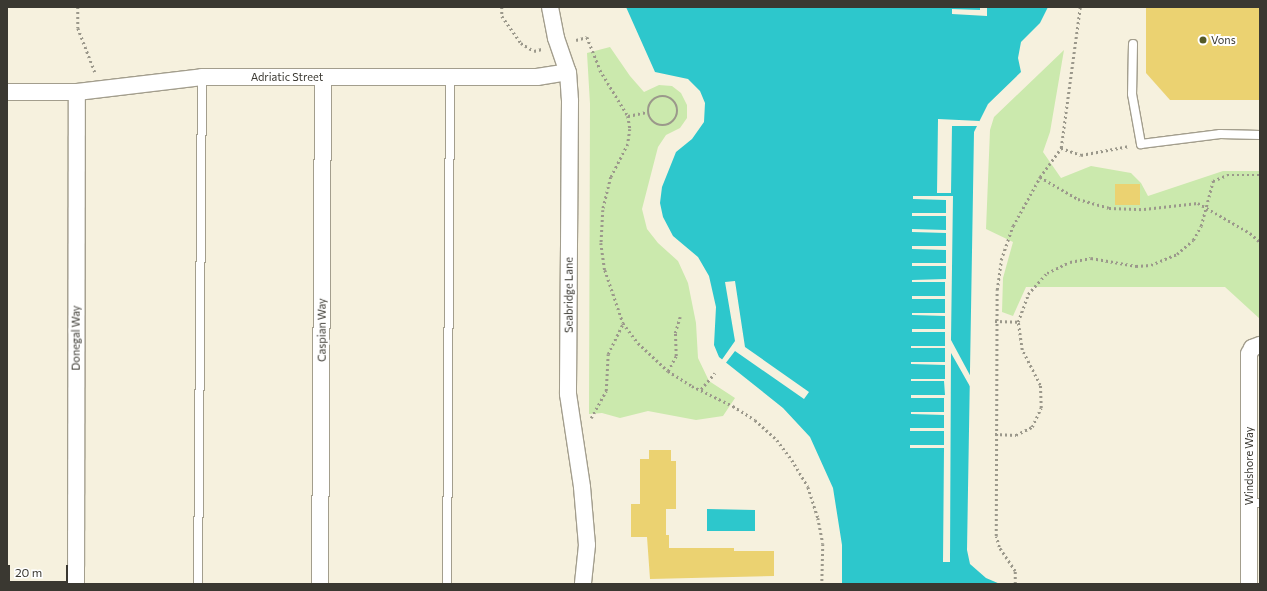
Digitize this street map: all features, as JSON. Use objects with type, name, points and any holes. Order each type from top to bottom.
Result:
[{"type":"street","name":"Seabridge Lane","points":[[550,7],[558,44],[568,72],[570,101],[568,394],[582,487],[587,545],[583,584]]},
{"type":"street","name":"Adriatic Street","points":[[7,92],[77,92],[202,77],[537,77],[568,72]]},
{"type":"street","name":"Caspian Way","points":[[320,584],[323,77]]},
{"type":"street","name":"Donegal Way","points":[[76,584],[77,92]]},
{"type":"street","name":"Windshore Way","points":[[1249,584],[1255,503],[1249,354],[1256,346]]},
{"type":"lane","points":[[1133,44],[1132,94],[1141,144],[1220,134],[1260,135]]},
{"type":"lane","points":[[198,584],[202,77]]},
{"type":"lane","points":[[447,584],[450,77]]},
{"type":"path","points":[[78,7],[78,28],[102,89]]},
{"type":"path","points":[[502,7],[506,23],[521,43],[534,51],[587,37],[600,70],[628,116],[630,130],[628,144],[612,177],[603,210],[601,244],[604,270],[623,323],[638,343],[668,371],[755,420],[776,440],[792,460],[808,486],[818,518],[823,544],[822,584]]},
{"type":"path","points":[[1015,584],[1013,564],[999,547],[996,536],[995,321],[1001,260],[1013,226],[1040,177],[1061,148],[1080,7]]},
{"type":"path","points":[[660,96],[670,97],[677,103],[679,110],[677,118],[671,124],[661,126],[653,122],[647,112],[649,103],[660,96]]},
{"type":"path","points":[[628,116],[647,112]]},
{"type":"path","points":[[1061,148],[1081,155],[1141,144]]},
{"type":"path","points":[[995,434],[1016,435],[1032,427],[1041,408],[1040,385],[1022,350],[1018,322],[1028,294],[1047,272],[1070,262],[1091,258],[1136,266],[1151,265],[1177,254],[1193,240],[1206,209],[1213,181],[1227,175],[1260,175]]},
{"type":"path","points":[[1040,177],[1078,199],[1109,208],[1144,209],[1198,203],[1250,233],[1260,242]]},
{"type":"path","points":[[668,371],[676,356],[674,333],[680,317]]},
{"type":"path","points":[[995,321],[1018,322]]},
{"type":"path","points":[[573,435],[591,418],[606,391],[608,354],[623,323]]},
{"type":"path","points":[[701,389],[715,372]]},
{"type":"green space","points":[[610,47],[630,76],[644,92],[659,85],[672,86],[681,93],[687,105],[687,118],[680,128],[666,135],[658,147],[642,209],[647,229],[658,243],[678,261],[688,283],[696,323],[698,358],[709,381],[735,398],[723,416],[696,420],[648,411],[620,418],[602,413],[589,414],[590,104],[587,53]]},
{"type":"green space","points":[[1064,50],[1050,132],[1043,152],[1061,178],[1091,166],[1131,173],[1141,183],[1148,196],[1223,171],[1260,171],[1260,319],[1225,287],[1026,287],[1013,316],[1002,312],[1003,278],[1013,242],[986,229],[990,130],[994,117]]},
{"type":"water","points":[[626,7],[1048,7],[1040,23],[1021,42],[1018,58],[1021,72],[988,104],[974,132],[967,550],[970,564],[986,578],[1000,584],[842,584],[842,545],[833,488],[810,437],[783,408],[719,357],[714,345],[716,307],[709,276],[698,257],[673,236],[663,217],[660,203],[662,187],[676,152],[692,139],[704,122],[705,103],[700,91],[688,79],[655,72]]},
{"type":"water","points":[[707,509],[755,510],[755,531],[707,531]]},
{"type":"pier","points":[[980,7],[987,7],[987,16],[952,14],[952,9],[980,10]]},
{"type":"pier","points":[[938,119],[980,121],[978,126],[952,126],[951,193],[937,193]]},
{"type":"pier","points":[[913,196],[953,196],[951,340],[972,379],[972,390],[951,353],[950,562],[943,562],[944,448],[910,448],[910,445],[944,445],[944,431],[910,431],[910,428],[944,428],[944,415],[911,414],[911,412],[944,412],[944,398],[911,398],[911,395],[945,395],[944,381],[911,381],[911,379],[945,379],[945,365],[911,364],[911,362],[945,362],[945,348],[911,348],[911,346],[945,346],[945,332],[912,332],[912,329],[945,329],[945,316],[912,315],[912,313],[945,313],[945,299],[912,299],[912,296],[945,296],[945,282],[912,282],[912,280],[946,279],[946,266],[912,266],[912,263],[946,263],[946,250],[912,249],[912,246],[946,246],[946,233],[912,232],[912,229],[946,230],[946,216],[912,216],[912,213],[946,213],[946,200],[913,199]]},
{"type":"pier","points":[[735,281],[745,347],[809,392],[804,399],[735,351],[725,364],[721,361],[735,341],[725,282]]},
{"type":"building","name":"Vons","points":[[1146,7],[1260,7],[1260,100],[1170,100],[1146,73]]},
{"type":"building","points":[[1115,184],[1140,184],[1140,205],[1115,205]]},
{"type":"building","points":[[649,450],[671,450],[671,461],[676,461],[676,509],[666,509],[666,535],[669,535],[669,548],[734,548],[734,551],[774,551],[774,576],[650,579],[647,537],[631,537],[631,504],[640,504],[640,459],[649,459]]},
{"type":"place","name":"Vons","points":[[1203,40]]}]
